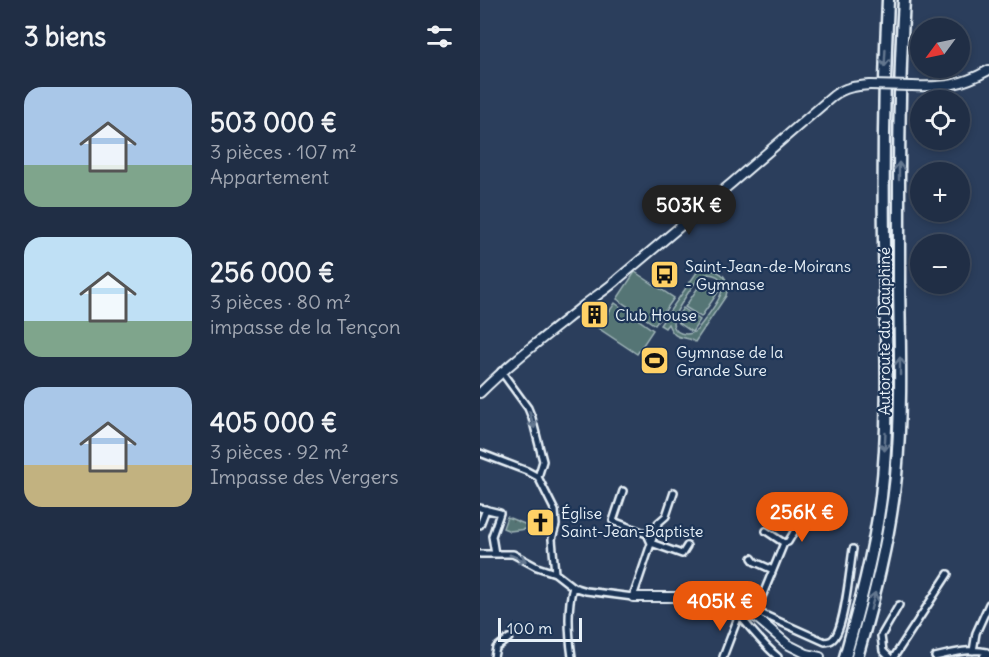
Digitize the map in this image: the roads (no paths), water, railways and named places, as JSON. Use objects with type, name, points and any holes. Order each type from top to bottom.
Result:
[{"type":"highway","name":"Autoroute du Dauphiné","points":[[845,657],[871,558],[883,469],[886,398],[883,160],[888,0]]},
{"type":"highway","name":"Autoroute du Dauphiné","points":[[857,657],[881,564],[896,475],[900,393],[899,135],[904,0]]},
{"type":"street","points":[[480,393],[501,371],[589,301],[608,289],[833,96],[855,86],[935,87],[957,84],[989,70]]},
{"type":"street","points":[[501,371],[528,408],[532,418],[543,461],[538,477]]},
{"type":"street","points":[[480,453],[538,477],[555,511],[556,525],[552,539],[555,573]]},
{"type":"street","points":[[623,491],[613,521],[646,534],[651,543],[682,554],[687,546]]},
{"type":"street","points":[[637,597],[658,523],[666,516],[674,492]]},
{"type":"street","points":[[480,525],[483,508],[500,513],[492,536],[495,554]]},
{"type":"street","points":[[748,613],[757,609],[784,543],[788,542],[802,519]]},
{"type":"street","points":[[766,531],[784,543]]},
{"type":"street","points":[[748,613],[758,612],[825,642],[831,640],[836,635],[842,617],[853,549]]},
{"type":"street","points":[[480,554],[513,554],[537,567],[555,573],[573,587],[586,591],[637,597],[698,597],[731,606],[757,618],[787,644],[807,654],[820,657]]},
{"type":"street","points":[[752,558],[755,562],[773,570]]},
{"type":"street","points":[[899,605],[881,636],[884,651],[891,657],[948,574]]},
{"type":"street","points":[[572,657],[570,604],[573,587]]},
{"type":"street","points":[[973,651],[976,633],[989,604]]},
{"type":"street","points":[[731,606],[778,657]]},
{"type":"street","points":[[723,657],[739,615]]},
{"type":"street","points":[[494,657],[496,648],[509,638]]},
{"type":"street","points":[[935,657],[973,651],[987,652],[988,656]]},
{"type":"place","name":"Saint-Jean-de-Moirans - Gymnase","points":[[664,275]]},
{"type":"place","name":"Club House","points":[[594,315]]},
{"type":"place","name":"Gymnase de la Grande Sure","points":[[655,361]]},
{"type":"place","name":"Église Saint-Jean-Baptiste","points":[[540,522]]}]
